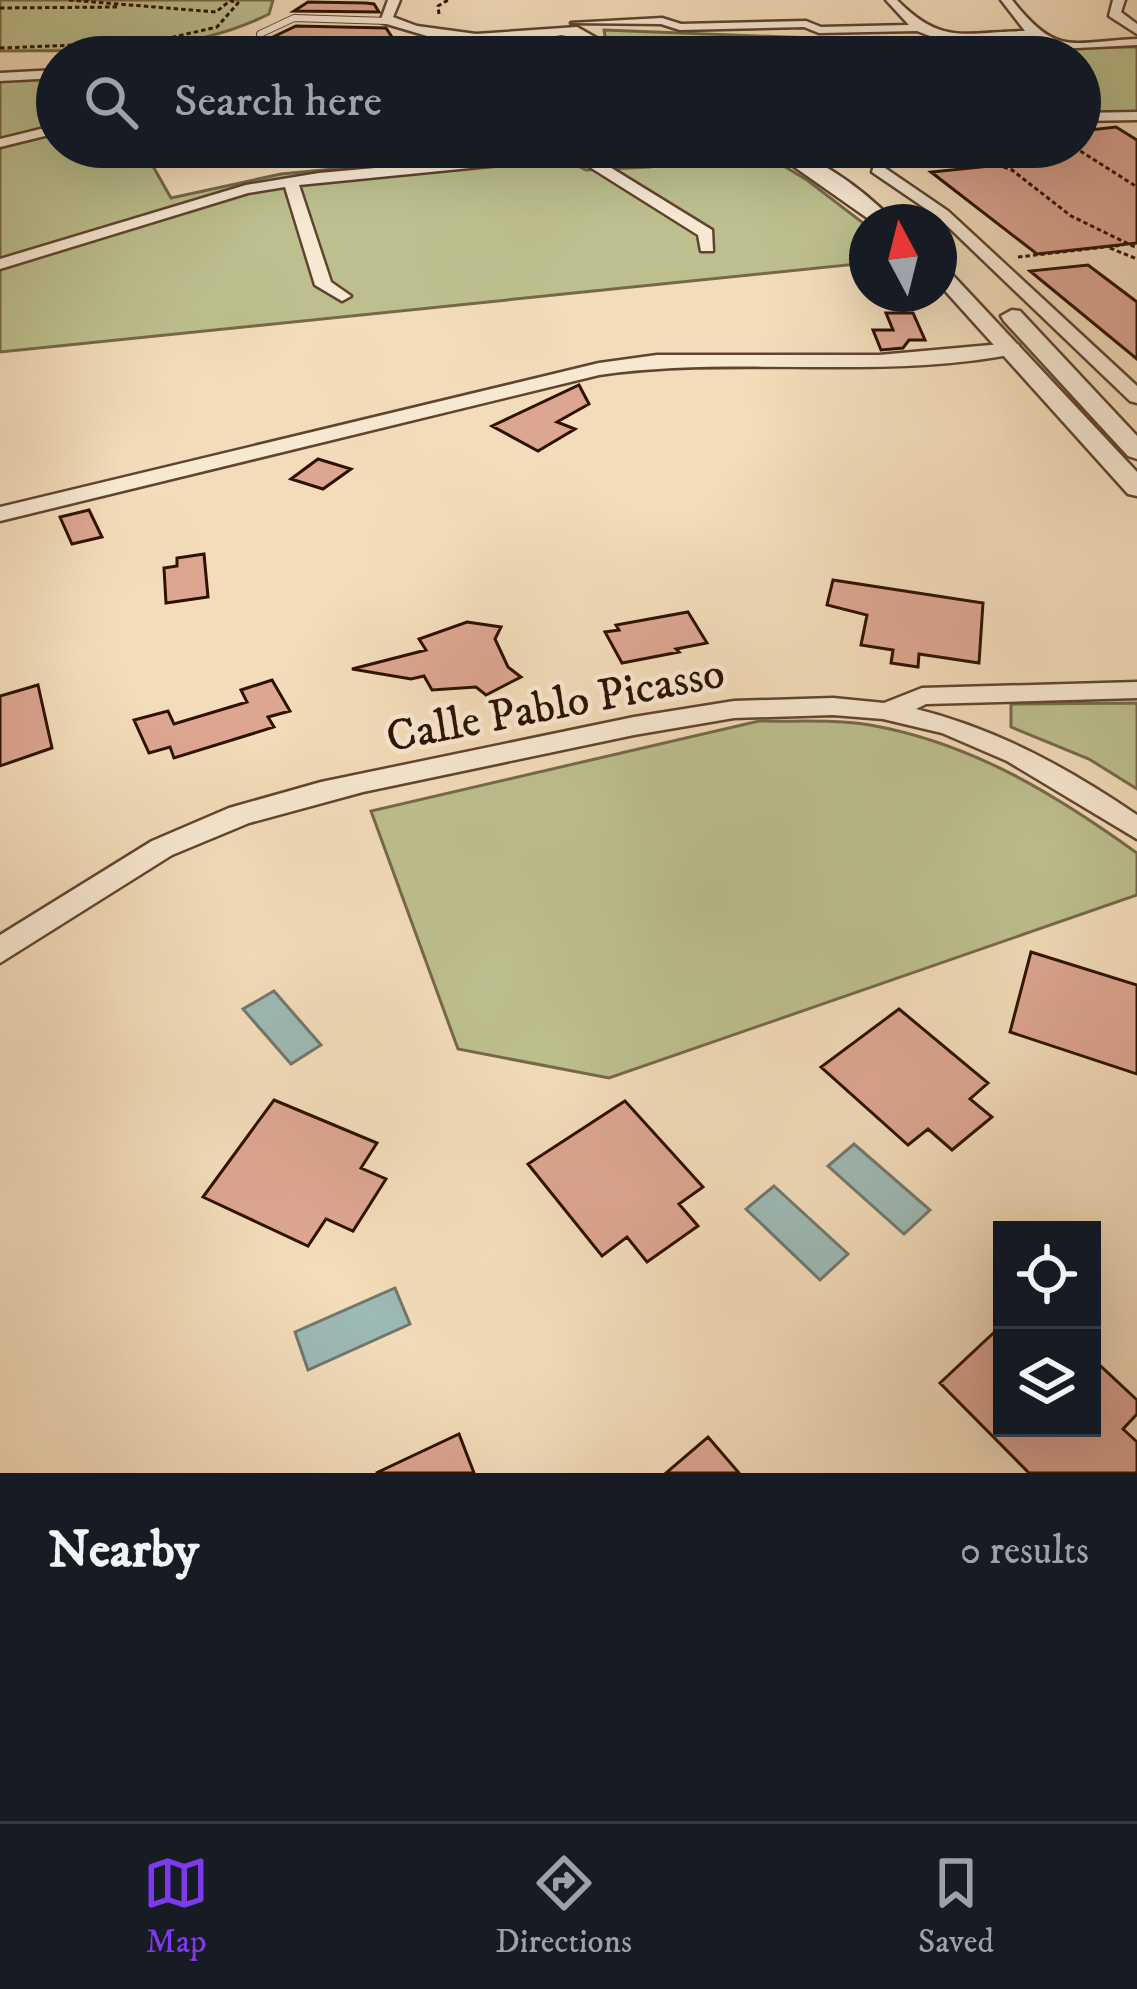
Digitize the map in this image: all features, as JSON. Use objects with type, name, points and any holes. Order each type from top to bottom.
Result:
[{"type":"street","points":[[394,0],[385,14],[388,21],[437,33],[511,36]]},
{"type":"street","points":[[659,0],[669,18],[662,21]]},
{"type":"street","points":[[891,0],[918,28]]},
{"type":"street","points":[[1006,0],[1037,36]]},
{"type":"street","points":[[1119,0],[1114,14],[1137,30]]},
{"type":"street","points":[[410,8],[412,21],[432,27],[526,36]]},
{"type":"street","points":[[796,12],[818,31],[918,28],[938,36],[1033,34]]},
{"type":"street","points":[[573,23],[586,36]]},
{"type":"street","points":[[539,36],[573,23],[806,24]]},
{"type":"street","points":[[1101,44],[1137,42]]},
{"type":"street","points":[[0,77],[36,75]]},
{"type":"street","points":[[1101,117],[1137,116]]},
{"type":"street","points":[[0,143],[36,134]]},
{"type":"street","points":[[0,264],[246,189],[415,168]]},
{"type":"street","points":[[615,168],[706,232],[707,248]]},
{"type":"street","points":[[810,168],[871,204]]},
{"type":"street","points":[[829,168],[876,204]]},
{"type":"street","points":[[878,168],[943,214],[1137,397]]},
{"type":"street","points":[[290,182],[323,285],[342,296]]},
{"type":"street","points":[[957,275],[1058,363],[1137,452]]},
{"type":"street","points":[[957,281],[1137,488]]},
{"type":"street","points":[[0,514],[599,368],[699,360],[879,361],[1013,349]]},
{"type":"street","points":[[888,711],[922,696],[1137,690]]},
{"type":"street","name":"Calle Pablo Picasso","points":[[0,951],[163,848],[238,817],[374,781],[712,712],[809,703],[888,711],[965,732],[1063,776],[1137,829]]},
{"type":"lane","points":[[260,36],[289,19],[388,21]]},
{"type":"path","points":[[69,0],[216,12],[231,0],[238,3],[218,27],[178,36]]},
{"type":"path","points":[[0,8],[95,10],[133,4]]},
{"type":"path","points":[[0,48],[36,47]]},
{"type":"path","points":[[1101,164],[1137,187]]},
{"type":"path","points":[[1006,168],[1071,216],[1137,248]]},
{"type":"path","points":[[990,260],[1123,245]]},
{"type":"path","points":[[1106,247],[1137,259]]},
{"type":"green space","points":[[0,0],[273,0],[269,14],[209,36],[36,36],[36,51],[0,51]]},
{"type":"green space","points":[[604,30],[760,36],[605,36]]},
{"type":"green space","points":[[1101,47],[1137,47],[1137,113],[1101,113]]},
{"type":"green space","points":[[36,78],[36,168],[154,168],[171,198],[281,174],[344,168],[787,168],[849,212],[849,265],[0,352],[0,81]]},
{"type":"green space","points":[[1137,703],[1137,789],[1089,759],[1011,727],[1011,704]]},
{"type":"green space","points":[[759,721],[870,725],[978,758],[1043,791],[1137,853],[1137,895],[609,1078],[458,1049],[371,811]]},
{"type":"water","points":[[274,991],[321,1045],[291,1064],[243,1009]]},
{"type":"water","points":[[854,1144],[930,1210],[904,1234],[828,1166]]},
{"type":"water","points":[[774,1186],[848,1254],[820,1280],[746,1209]]},
{"type":"water","points":[[395,1288],[410,1324],[308,1370],[295,1332]]},
{"type":"building","points":[[308,2],[374,4],[379,12],[294,11]]},
{"type":"building","points":[[296,26],[386,28],[391,36],[275,36]]},
{"type":"building","points":[[1116,127],[1137,140],[1137,243],[1037,254],[931,172],[1101,168],[1101,129]]},
{"type":"building","points":[[1088,265],[1137,302],[1137,359],[1030,271]]},
{"type":"building","points":[[886,313],[913,313],[925,340],[881,350],[873,330],[893,330]]},
{"type":"building","points":[[579,385],[589,404],[557,422],[575,429],[538,451],[492,426]]},
{"type":"building","points":[[318,459],[351,469],[323,489],[291,479]]},
{"type":"building","points":[[89,510],[102,537],[72,544],[60,517]]},
{"type":"building","points":[[204,554],[208,597],[166,603],[164,568],[177,566],[177,558]]},
{"type":"building","points":[[833,580],[983,603],[979,663],[919,654],[918,667],[891,663],[893,650],[861,645],[867,615],[827,605]]},
{"type":"building","points":[[688,612],[707,643],[676,649],[679,652],[622,663],[605,632],[619,630],[616,625]]},
{"type":"building","points":[[467,622],[501,627],[495,639],[508,667],[521,677],[486,695],[476,687],[432,690],[424,676],[411,679],[352,669],[426,650],[419,639]]},
{"type":"building","points":[[272,680],[290,711],[268,717],[274,727],[174,758],[170,747],[149,753],[134,720],[168,711],[174,724],[247,702],[241,690]]},
{"type":"building","points":[[38,685],[52,748],[0,766],[0,696]]},
{"type":"building","points":[[1031,952],[1137,985],[1137,1074],[1010,1032]]},
{"type":"building","points":[[899,1009],[988,1083],[970,1099],[992,1117],[952,1150],[928,1129],[908,1145],[821,1067]]},
{"type":"building","points":[[274,1100],[377,1143],[361,1168],[386,1179],[353,1231],[326,1219],[308,1246],[203,1197]]},
{"type":"building","points":[[625,1101],[703,1187],[679,1204],[698,1226],[647,1262],[627,1237],[602,1256],[528,1164]]},
{"type":"building","points":[[993,1333],[993,1437],[940,1383]]},
{"type":"building","points":[[1101,1366],[1137,1400],[1137,1414],[1123,1429],[1137,1442],[1137,1473],[1029,1473],[993,1437],[1101,1437]]},
{"type":"building","points":[[459,1434],[474,1473],[376,1473]]},
{"type":"building","points":[[708,1437],[739,1473],[666,1473]]}]
